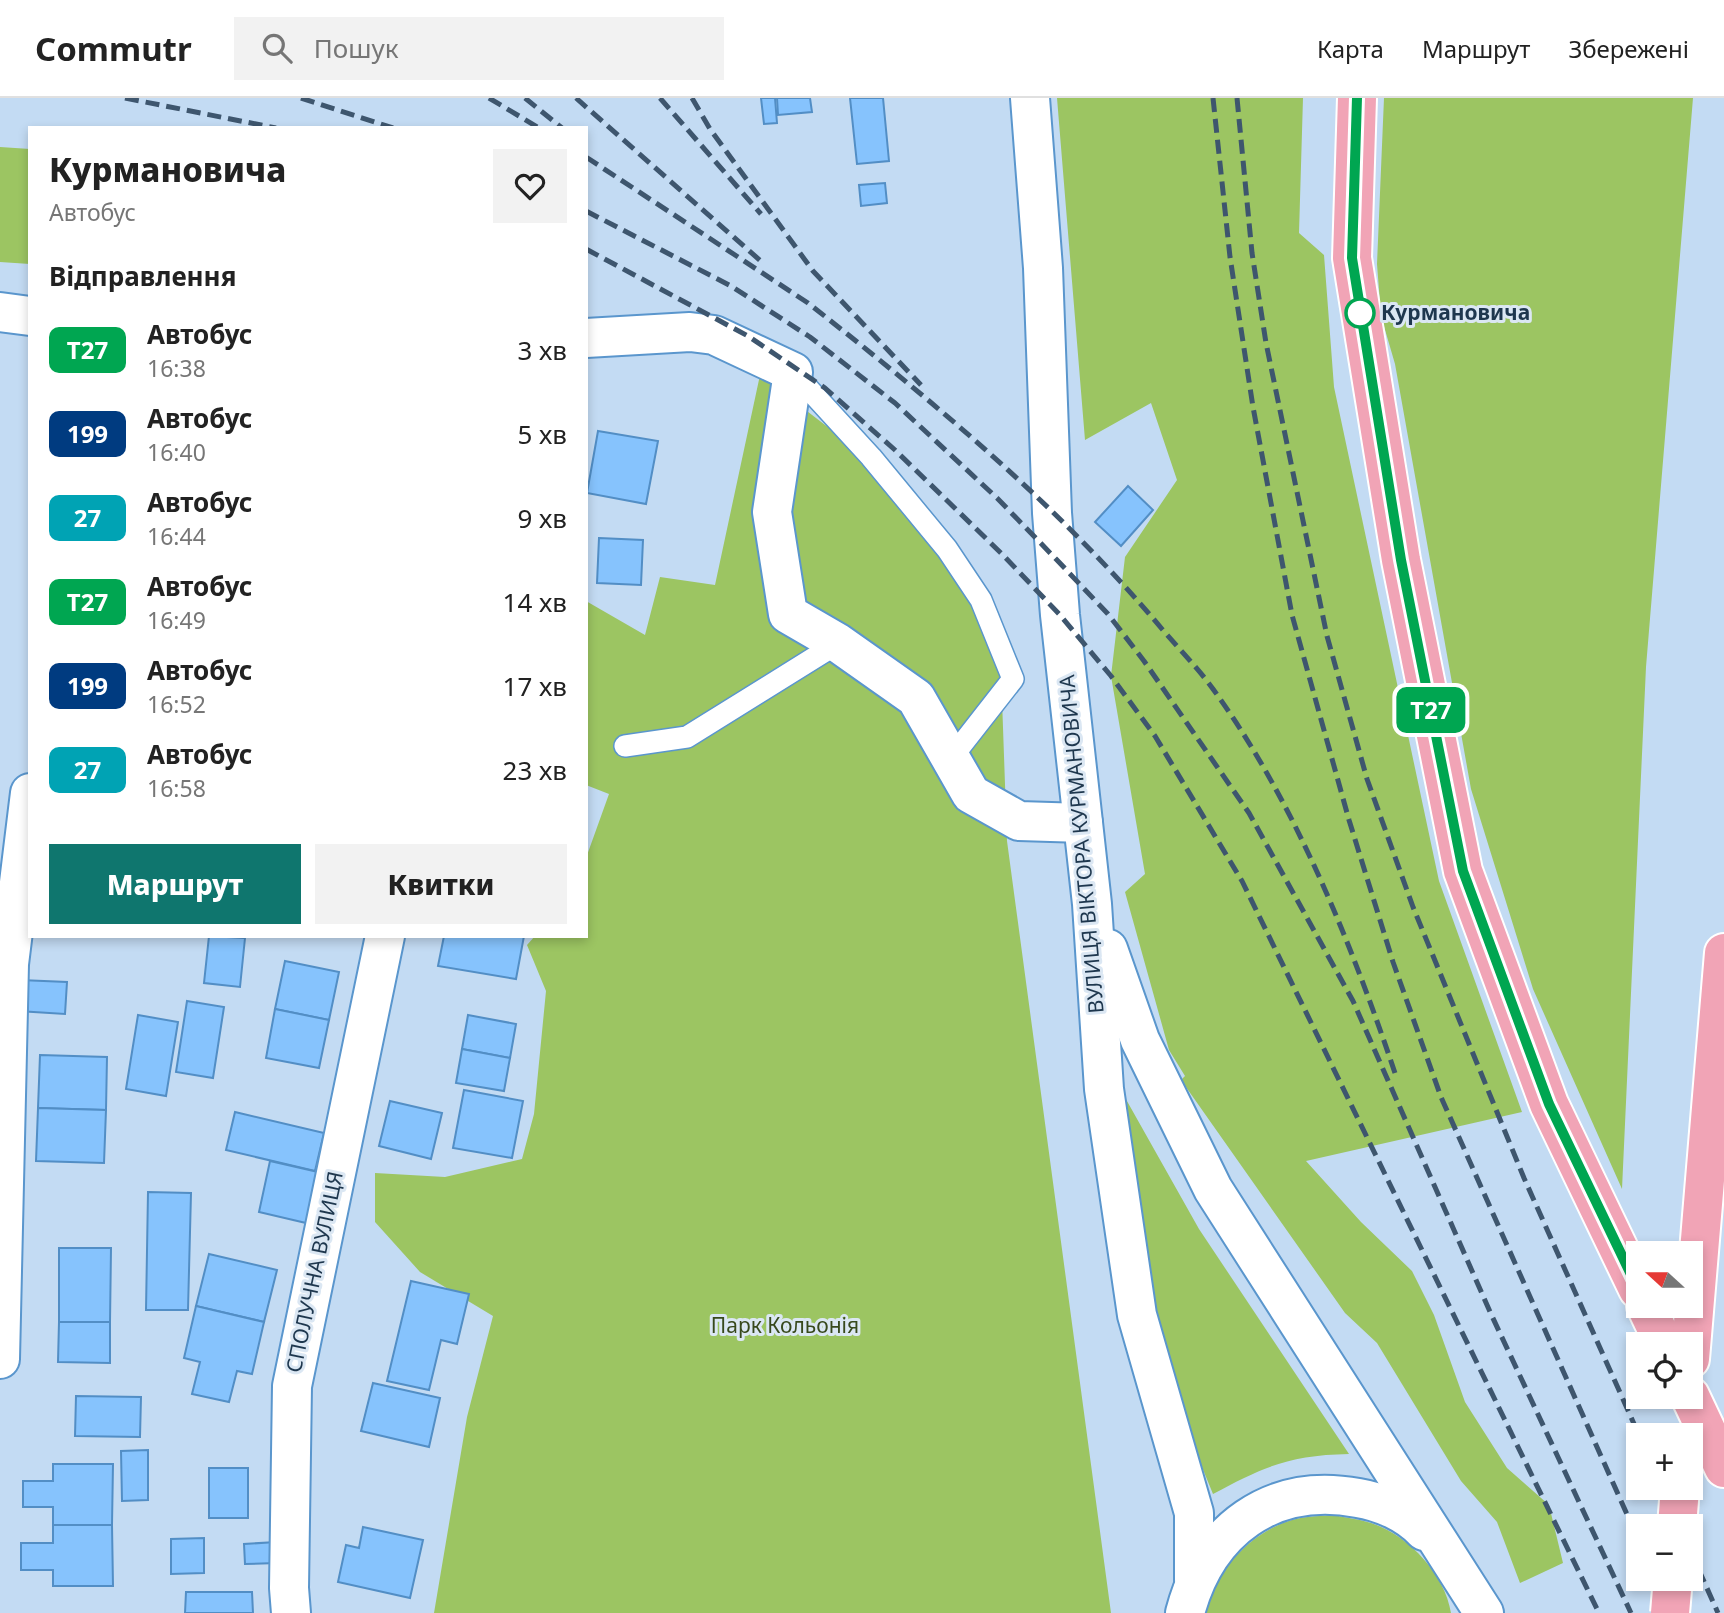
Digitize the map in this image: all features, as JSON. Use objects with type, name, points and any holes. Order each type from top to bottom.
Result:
[{"type":"main road","points":[[1357,98],[1352,258],[1401,560],[1463,871],[1549,1104],[1626,1264]]},
{"type":"main road","points":[[1692,1332],[1724,953]]},
{"type":"main road","points":[[1695,1409],[1724,1468]]},
{"type":"main road","points":[[1670,1613],[1672,1591]]},
{"type":"street","name":"ВУЛИЦЯ ВІКТОРА КУРМАНОВИЧА","points":[[1030,98],[1043,268],[1052,513],[1060,615],[1092,904],[1104,1089],[1137,1315],[1194,1513],[1189,1597]]},
{"type":"street","points":[[0,312],[28,316]]},
{"type":"street","points":[[588,338],[690,332],[714,335],[793,372],[772,512],[788,614],[838,643],[916,698],[971,794],[1019,821],[1083,823]]},
{"type":"street","points":[[0,1359],[9,964],[28,809]]},
{"type":"street","points":[[1092,904],[1140,1040],[1213,1189],[1484,1613]]},
{"type":"street","name":"СПОЛУЧНА ВУЛИЦЯ","points":[[291,1613],[289,1588],[292,1386],[385,938]]},
{"type":"street","points":[[1189,1597],[1217,1544],[1250,1516],[1290,1498],[1333,1493],[1376,1501],[1414,1521],[1449,1558],[1466,1590],[1471,1613]]},
{"type":"lane","points":[[793,372],[871,457],[947,549],[981,600],[1013,679],[952,757]]},
{"type":"lane","points":[[625,746],[687,737],[838,643]]},
{"type":"green space","points":[[1057,98],[1303,98],[1299,233],[1324,255],[1334,387],[1439,881],[1522,1112],[1306,1161],[1361,1222],[1412,1271],[1434,1315],[1465,1402],[1507,1468],[1549,1505],[1563,1563],[1520,1583],[1497,1522],[1461,1481],[1377,1343],[1345,1313],[1181,1080],[1185,1076],[1169,1050],[1125,892],[1145,874],[1111,676],[1125,557],[1177,480],[1151,403],[1085,440]]},
{"type":"green space","points":[[1384,98],[1693,98],[1646,667],[1622,1189],[1533,989],[1471,789],[1395,364],[1381,316],[1377,264]]},
{"type":"green space","points":[[0,147],[28,149],[28,264],[0,262]]},
{"type":"green space","name":"Парк Кольонія","points":[[760,375],[868,458],[963,569],[1001,671],[1007,841],[1111,1613],[434,1613],[467,1417],[493,1316],[420,1272],[375,1222],[375,1173],[445,1177],[522,1159],[534,1114],[546,991],[527,945],[533,938],[588,938],[588,852],[609,794],[588,786],[588,602],[645,635],[660,577],[715,585]]},
{"type":"green space","points":[[1123,1094],[1199,1229],[1349,1454],[1310,1457],[1278,1464],[1213,1494],[1164,1374]]},
{"type":"green space","points":[[1334,1515],[1371,1523],[1411,1546],[1441,1584],[1451,1613],[1206,1613],[1217,1582],[1238,1554],[1251,1542],[1280,1524],[1296,1519]]},
{"type":"building","points":[[761,98],[775,98],[777,123],[764,124]]},
{"type":"building","points":[[777,98],[810,98],[812,112],[778,115]]},
{"type":"building","points":[[850,98],[883,98],[889,161],[857,164]]},
{"type":"building","points":[[885,183],[887,203],[861,206],[859,185]]},
{"type":"building","points":[[598,431],[658,441],[646,504],[588,493]]},
{"type":"building","points":[[1128,486],[1153,510],[1121,546],[1095,522]]},
{"type":"building","points":[[599,538],[643,540],[641,585],[597,583]]},
{"type":"building","points":[[209,938],[245,938],[240,987],[204,983]]},
{"type":"building","points":[[444,938],[524,938],[516,979],[438,966]]},
{"type":"building","points":[[285,961],[339,972],[329,1020],[275,1009]]},
{"type":"building","points":[[20,980],[67,982],[65,1014],[18,1011]]},
{"type":"building","points":[[187,1001],[224,1007],[213,1078],[176,1072]]},
{"type":"building","points":[[275,1009],[329,1020],[319,1068],[266,1058]]},
{"type":"building","points":[[138,1015],[178,1022],[166,1096],[126,1089]]},
{"type":"building","points":[[468,1015],[516,1024],[510,1058],[462,1049]]},
{"type":"building","points":[[462,1049],[510,1058],[504,1091],[456,1083]]},
{"type":"building","points":[[40,1055],[107,1057],[106,1110],[38,1108]]},
{"type":"building","points":[[464,1090],[523,1101],[512,1158],[453,1148]]},
{"type":"building","points":[[390,1101],[442,1113],[431,1159],[379,1146]]},
{"type":"building","points":[[38,1108],[106,1110],[104,1163],[36,1161]]},
{"type":"building","points":[[235,1112],[324,1133],[315,1171],[226,1150]]},
{"type":"building","points":[[270,1161],[318,1172],[306,1223],[259,1212]]},
{"type":"building","points":[[148,1192],[191,1193],[188,1310],[146,1310]]},
{"type":"building","points":[[59,1248],[111,1248],[110,1322],[59,1322]]},
{"type":"building","points":[[209,1254],[277,1270],[264,1322],[196,1306]]},
{"type":"building","points":[[411,1281],[469,1294],[457,1344],[441,1340],[429,1390],[387,1381]]},
{"type":"building","points":[[196,1306],[264,1322],[252,1374],[237,1371],[229,1402],[192,1394],[200,1362],[184,1358]]},
{"type":"building","points":[[59,1322],[110,1322],[110,1363],[58,1362]]},
{"type":"building","points":[[373,1383],[440,1398],[429,1447],[361,1431]]},
{"type":"building","points":[[76,1396],[141,1397],[140,1437],[75,1436]]},
{"type":"building","points":[[148,1450],[148,1500],[122,1501],[121,1451]]},
{"type":"building","points":[[53,1464],[113,1464],[112,1525],[53,1525],[53,1507],[23,1507],[23,1481],[53,1481]]},
{"type":"building","points":[[209,1468],[248,1468],[248,1518],[209,1518]]},
{"type":"building","points":[[53,1525],[112,1525],[113,1586],[53,1586],[53,1570],[21,1570],[21,1543],[53,1543]]},
{"type":"building","points":[[363,1527],[423,1540],[410,1598],[338,1582],[346,1545],[359,1548]]},
{"type":"building","points":[[204,1538],[204,1573],[171,1574],[171,1539]]},
{"type":"building","points":[[276,1542],[277,1563],[245,1564],[244,1544]]},
{"type":"building","points":[[186,1592],[252,1592],[253,1613],[185,1613]]},
{"type":"railway","points":[[125,98],[266,126]]},
{"type":"railway","points":[[301,98],[387,126]]},
{"type":"railway","points":[[489,98],[536,126]]},
{"type":"railway","points":[[525,98],[560,126]]},
{"type":"railway","points":[[576,98],[763,263]]},
{"type":"railway","points":[[660,98],[761,214]]},
{"type":"railway","points":[[692,98],[710,129],[813,271],[921,385]]},
{"type":"railway","points":[[1213,98],[1230,257],[1253,407],[1292,615],[1349,820],[1393,962],[1441,1097],[1627,1514]]},
{"type":"railway","points":[[1237,98],[1252,253],[1266,343],[1327,636],[1367,779],[1413,907],[1524,1178],[1634,1423]]},
{"type":"railway","points":[[588,158],[808,303],[948,417],[1081,540],[1195,666],[1243,733],[1295,827],[1340,926],[1396,1076]]},
{"type":"railway","points":[[588,212],[731,286],[810,337],[895,403],[997,498],[1056,559],[1108,614],[1144,661],[1249,813],[1353,1001],[1491,1314],[1631,1613]]},
{"type":"railway","points":[[588,250],[748,336],[825,388],[895,450],[1002,554],[1060,615],[1111,676],[1155,736],[1242,881],[1599,1613]]},
{"type":"railway","points":[[1668,1500],[1674,1514]]},
{"type":"railway","points":[[1703,1579],[1718,1613]]},
{"type":"railway","points":[[1662,1591],[1672,1613]]},
{"type":"bus line","name":"Т27","points":[[1357,98],[1352,258],[1401,560],[1463,871],[1549,1104],[1626,1264]]},
{"type":"place","name":"Курмановича","points":[[1360,313]]}]
